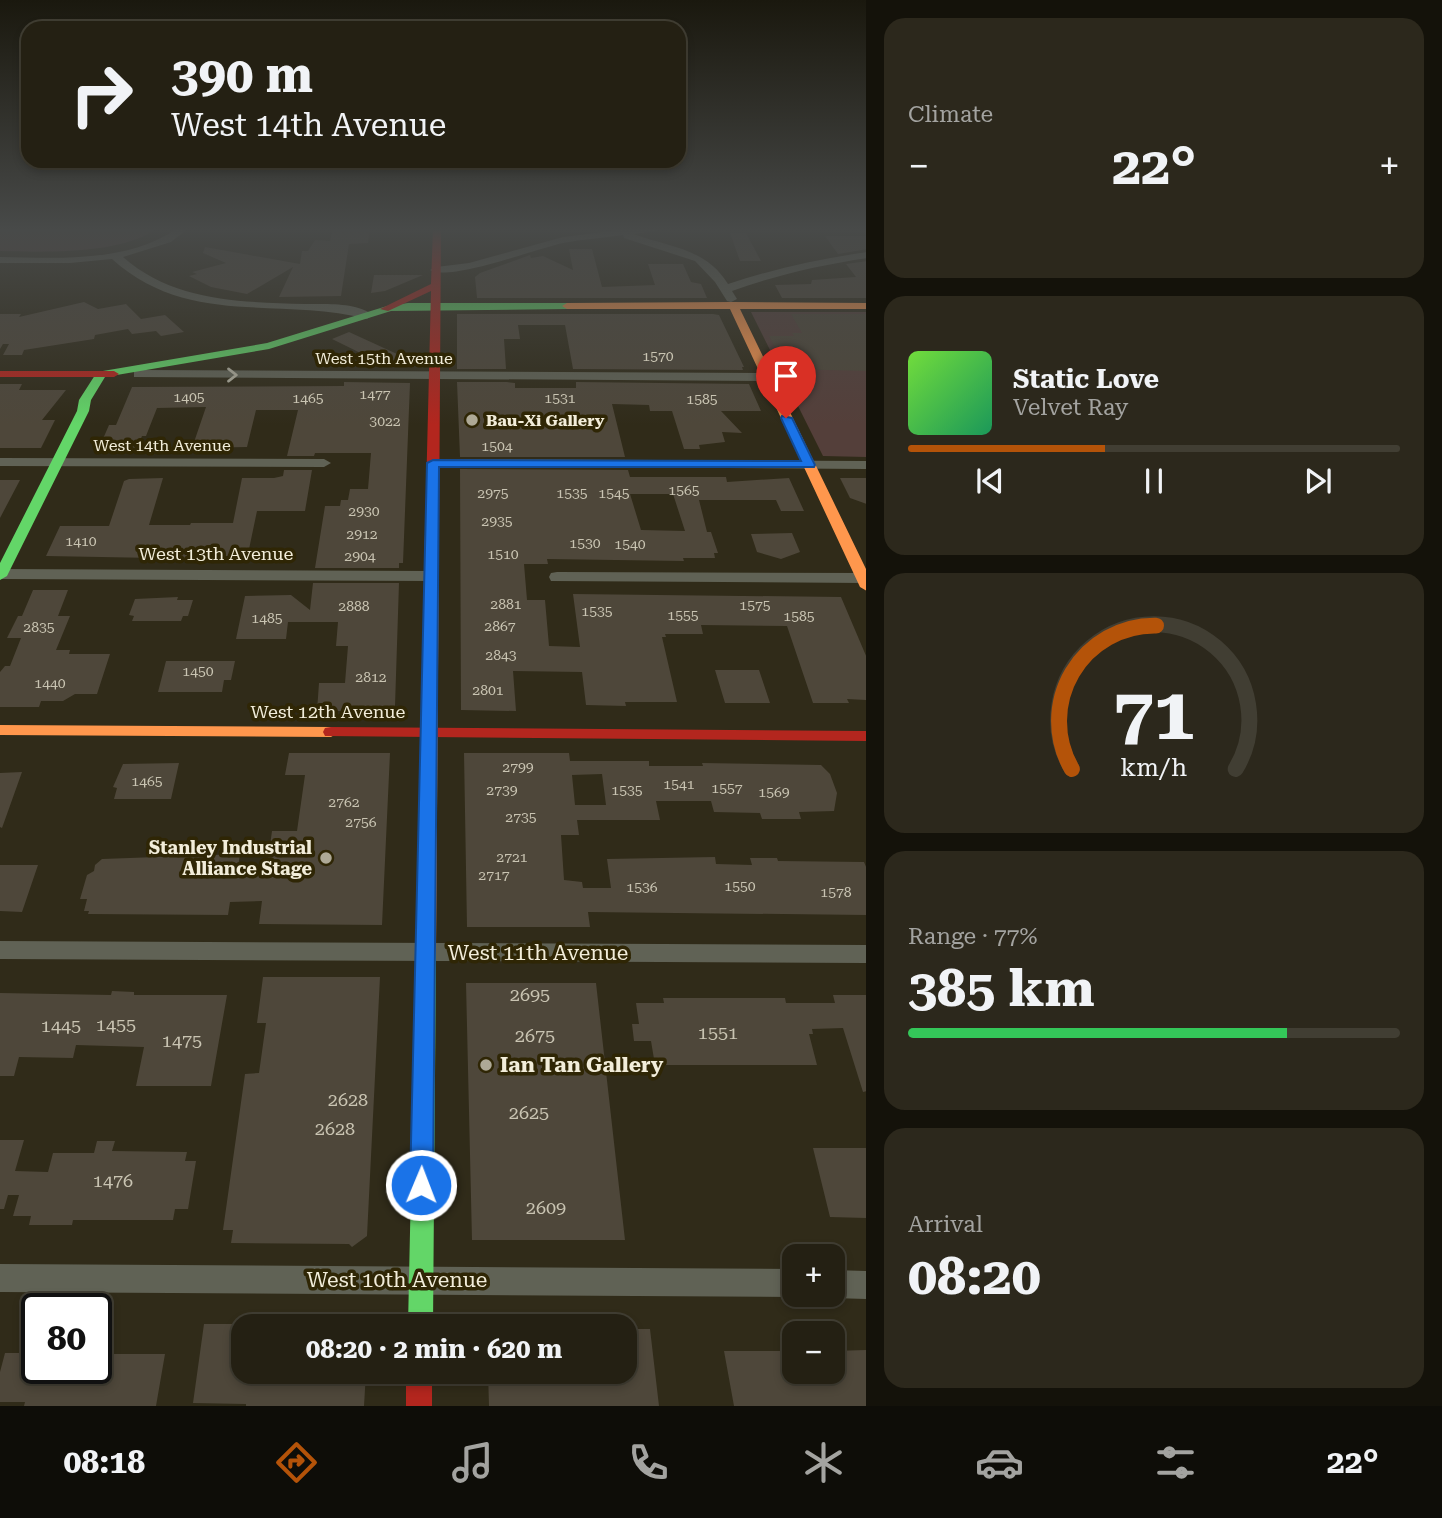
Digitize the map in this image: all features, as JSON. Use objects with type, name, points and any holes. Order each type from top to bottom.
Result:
[{"type":"main road","points":[[384,309],[406,294]]},
{"type":"main road","points":[[420,1314],[436,294]]},
{"type":"main road","points":[[0,575],[84,405],[96,399],[109,373],[220,356],[293,340],[384,309],[436,305],[866,306]]},
{"type":"main road","points":[[733,305],[865,581]]},
{"type":"main road","points":[[139,373],[203,362],[220,356]]},
{"type":"main road","name":"West 15th Avenue","points":[[0,374],[139,373]]},
{"type":"main road","points":[[48,374],[76,382],[84,405]]},
{"type":"main road","name":"West 12th Avenue","points":[[0,730],[866,736]]},
{"type":"main road","points":[[419,1384],[419,1406]]},
{"type":"street","points":[[177,294],[252,306],[341,308],[367,315]]},
{"type":"street","points":[[728,294],[733,305]]},
{"type":"street","name":"West 15th Avenue","points":[[139,373],[767,377]]},
{"type":"street","name":"West 14th Avenue","points":[[0,462],[324,463]]},
{"type":"street","points":[[433,463],[866,465]]},
{"type":"street","name":"West 13th Avenue","points":[[0,575],[431,576]]},
{"type":"street","points":[[557,577],[865,581]]},
{"type":"street","name":"West 11th Avenue","points":[[0,950],[866,954]]},
{"type":"street","name":"West 10th Avenue","points":[[0,1278],[782,1283]]},
{"type":"street","points":[[845,1284],[866,1285]]},
{"type":"shaded area","points":[[751,312],[866,312],[866,457],[823,456]]},
{"type":"building","points":[[281,294],[341,294],[341,296],[279,297]]},
{"type":"building","points":[[477,294],[705,294],[707,298],[477,298]]},
{"type":"building","points":[[780,294],[866,294],[866,298],[782,298]]},
{"type":"building","points":[[84,302],[98,309],[126,304],[141,319],[165,315],[184,332],[161,336],[156,331],[132,334],[128,329],[95,335],[94,339],[24,350],[22,355],[3,355],[9,344],[3,344],[0,349],[0,314],[21,314],[19,317]]},
{"type":"building","points":[[457,314],[719,315],[744,367],[743,370],[573,369],[565,325],[518,325],[520,339],[504,339],[506,369],[457,369]]},
{"type":"building","points":[[791,314],[866,314],[866,371],[786,369],[769,336],[794,336],[792,333],[802,333]]},
{"type":"building","points":[[349,332],[408,359],[387,366],[332,339]]},
{"type":"building","points":[[344,382],[410,383],[403,563],[399,563],[399,568],[315,568],[325,506],[340,506],[341,500],[348,500],[350,489],[368,489],[371,453],[287,456],[298,410],[256,410],[247,447],[192,448],[206,407],[157,408],[146,436],[142,436],[137,448],[99,448],[109,425],[116,425],[132,387],[344,386]]},
{"type":"building","points":[[457,382],[507,382],[515,383],[515,388],[576,388],[576,382],[749,384],[761,411],[721,411],[742,433],[722,432],[725,442],[699,445],[700,449],[684,449],[672,411],[650,411],[649,405],[612,404],[625,457],[460,457]]},
{"type":"building","points":[[0,384],[22,384],[19,390],[66,390],[42,420],[55,420],[41,448],[0,448]]},
{"type":"building","points":[[460,469],[628,470],[630,477],[726,477],[727,482],[789,478],[804,511],[781,511],[776,500],[699,500],[707,532],[711,532],[718,553],[714,553],[715,558],[683,558],[684,561],[547,559],[548,564],[524,564],[527,600],[545,600],[549,646],[580,647],[573,594],[841,597],[866,656],[866,700],[813,703],[787,626],[701,625],[703,634],[665,634],[666,637],[662,637],[677,702],[625,702],[626,706],[586,705],[582,672],[513,671],[516,711],[461,710]],"holes":[[[630,494],[673,494],[685,531],[641,530]]]},
{"type":"building","points":[[284,470],[312,470],[305,511],[257,511],[248,554],[245,556],[210,556],[210,559],[46,556],[60,526],[109,526],[124,481],[129,479],[163,478],[149,525],[233,523],[242,478],[274,478],[283,476]]},
{"type":"building","points":[[840,478],[866,478],[866,504],[850,498]]},
{"type":"building","points":[[0,480],[20,480],[0,518]]},
{"type":"building","points":[[792,533],[800,552],[781,559],[757,552],[751,534]]},
{"type":"building","points":[[313,583],[399,583],[395,706],[386,711],[317,711],[319,683],[345,683],[348,646],[336,646],[338,622],[288,622],[286,639],[236,639],[245,596],[291,595],[310,610]]},
{"type":"building","points":[[33,590],[68,590],[58,616],[70,616],[56,650],[70,650],[69,654],[110,654],[97,694],[75,694],[63,701],[41,701],[39,707],[0,707],[0,672],[5,666],[10,666],[21,638],[7,638],[18,616],[22,616]]},
{"type":"building","points":[[178,597],[177,600],[193,600],[188,616],[183,616],[181,621],[132,621],[134,616],[129,615],[135,599]]},
{"type":"building","points":[[166,661],[235,661],[231,680],[224,680],[222,692],[158,692]]},
{"type":"building","points":[[715,670],[759,670],[770,703],[725,703]]},
{"type":"building","points":[[289,753],[390,753],[382,925],[259,924],[262,901],[230,902],[228,915],[88,914],[89,911],[84,911],[87,899],[80,899],[87,875],[94,871],[95,865],[102,859],[240,854],[238,867],[267,867],[272,831],[297,831],[305,775],[285,775]]},
{"type":"building","points":[[464,753],[569,753],[570,761],[649,761],[649,766],[703,766],[702,763],[821,765],[830,774],[837,793],[834,811],[799,812],[801,819],[762,819],[760,813],[714,812],[711,801],[656,801],[660,820],[577,820],[579,835],[561,835],[564,880],[582,882],[583,888],[611,888],[607,859],[715,857],[716,864],[752,865],[750,858],[864,862],[866,915],[588,912],[590,927],[467,927]],"holes":[[[602,774],[606,805],[575,805],[572,775]]]},
{"type":"building","points":[[179,763],[171,799],[114,799],[117,788],[113,787],[123,764]]},
{"type":"building","points":[[22,772],[2,828],[0,773]]},
{"type":"building","points":[[0,865],[38,865],[22,912],[0,911]]},
{"type":"building","points":[[263,977],[380,977],[367,1236],[352,1247],[349,1244],[231,1243],[233,1230],[223,1230],[245,1074],[259,1073],[266,1023],[257,1023]]},
{"type":"building","points":[[466,983],[596,983],[625,1240],[472,1240]]},
{"type":"building","points":[[112,991],[134,992],[134,995],[227,995],[211,1086],[136,1086],[144,1047],[76,1045],[73,1058],[19,1057],[14,1076],[0,1076],[0,993],[111,995]]},
{"type":"building","points":[[833,995],[866,995],[866,1091],[863,1092],[843,1028],[812,1029],[813,1034],[809,1034],[817,1065],[655,1065],[651,1041],[634,1041],[632,1024],[639,1024],[636,1003],[664,1003],[663,998],[785,998],[786,1003],[835,1003]]},
{"type":"building","points":[[0,1140],[24,1140],[15,1171],[48,1172],[53,1153],[94,1153],[97,1141],[115,1141],[112,1151],[187,1152],[185,1161],[196,1161],[188,1209],[175,1209],[173,1220],[73,1220],[72,1225],[29,1225],[31,1216],[13,1216],[19,1195],[8,1195],[4,1209],[0,1209]]},
{"type":"building","points":[[813,1148],[866,1148],[866,1218],[830,1217]]},
{"type":"building","points":[[204,1324],[231,1324],[231,1384],[365,1384],[364,1406],[193,1403]]},
{"type":"building","points":[[637,1329],[650,1329],[659,1406],[489,1406],[488,1384],[637,1384]]},
{"type":"building","points":[[866,1350],[866,1406],[734,1406],[724,1351],[782,1351],[782,1384],[845,1384],[845,1351]]},
{"type":"building","points":[[5,1353],[21,1353],[21,1384],[112,1384],[112,1354],[165,1354],[156,1406],[24,1406],[25,1402],[0,1402],[0,1372]]},
{"type":"traffic: fast","points":[[101,374],[269,346],[390,308],[567,306]]},
{"type":"traffic: fast","points":[[0,576],[83,411],[85,400],[101,374]]},
{"type":"traffic: fast","points":[[420,1314],[426,952]]},
{"type":"traffic: slow","points":[[733,305],[866,585]]},
{"type":"traffic: slow","points":[[567,306],[866,306]]},
{"type":"traffic: slow","points":[[426,952],[432,534]]},
{"type":"traffic: slow","points":[[0,730],[331,732]]},
{"type":"traffic: jam","points":[[385,309],[418,294]]},
{"type":"traffic: jam","points":[[432,534],[436,294]]},
{"type":"traffic: jam","points":[[0,374],[114,374]]},
{"type":"traffic: jam","points":[[331,732],[866,736]]},
{"type":"traffic: jam","points":[[419,1384],[419,1406]]},
{"type":"place","name":"Bau-Xi Gallery","points":[[472,420]]},
{"type":"place","name":"Stanley Industrial Alliance Stage","points":[[326,858]]},
{"type":"place","name":"Ian Tan Gallery","points":[[486,1065]]},
{"type":"route","points":[[421,1185],[433,463],[809,465],[786,418]]}]
